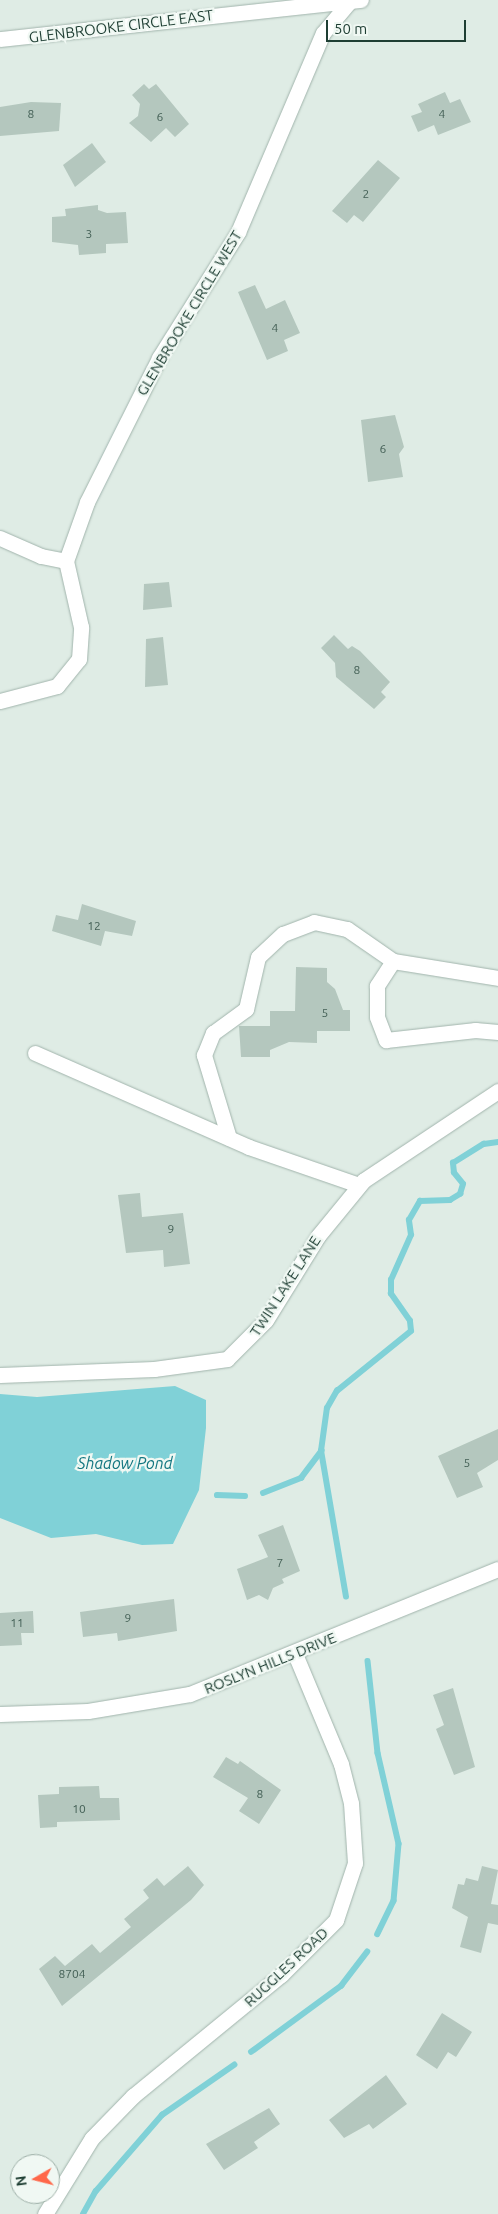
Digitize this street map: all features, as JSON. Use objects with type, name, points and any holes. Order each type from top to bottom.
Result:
[{"type":"street","name":"GLENBROOKE CIRCLE EAST","points":[[0,39],[356,1]]},
{"type":"street","name":"GLENBROOKE CIRCLE WEST","points":[[66,560],[117,438],[158,358],[238,232],[323,33],[356,1]]},
{"type":"street","points":[[0,538],[41,556],[66,560],[81,627],[79,659],[57,686],[0,701]]},
{"type":"street","points":[[229,1138],[204,1055],[213,1033],[246,1009],[258,957],[283,934],[314,922],[347,929],[393,961],[498,978]]},
{"type":"street","points":[[393,961],[377,986],[376,1017],[386,1040],[475,1030],[498,1032]]},
{"type":"street","points":[[35,1053],[229,1138],[359,1185]]},
{"type":"street","name":"TWIN LAKE LANE","points":[[0,1375],[154,1369],[227,1359],[266,1320],[318,1236],[359,1185],[394,1156],[498,1091]]},
{"type":"street","name":"ROSLYN HILLS DRIVE","points":[[0,1714],[154,1704],[237,1679],[498,1569]]},
{"type":"street","name":"RUGGLES ROAD","points":[[45,2214],[92,2138],[133,2096],[281,1976],[336,1920],[355,1863],[351,1803],[341,1764],[294,1654]]},
{"type":"water","name":"Shadow Pond","points":[[175,1386],[206,1400],[206,1428],[199,1490],[173,1544],[142,1545],[96,1534],[51,1538],[0,1518],[0,1394],[37,1397]]},
{"type":"building","points":[[144,84],[149,89],[156,84],[189,124],[175,137],[166,128],[151,142],[129,123],[138,116],[140,104],[132,95]]},
{"type":"building","points":[[445,92],[450,103],[460,99],[471,122],[438,135],[434,125],[418,132],[411,116],[422,112],[418,104]]},
{"type":"building","points":[[31,102],[61,103],[59,131],[0,136],[0,107]]},
{"type":"building","points":[[92,143],[106,162],[75,187],[63,165]]},
{"type":"building","points":[[378,160],[400,178],[363,222],[354,215],[347,223],[332,211]]},
{"type":"building","points":[[98,205],[98,210],[107,213],[126,212],[128,243],[106,244],[106,253],[79,255],[78,245],[52,242],[52,217],[66,216],[65,209]]},
{"type":"building","points":[[255,285],[266,309],[285,300],[300,333],[284,340],[288,351],[267,360],[238,292]]},
{"type":"building","points":[[395,415],[404,447],[399,454],[403,477],[368,482],[361,420]]},
{"type":"building","points":[[169,582],[172,607],[143,610],[144,584]]},
{"type":"building","points":[[334,635],[348,649],[352,646],[360,651],[390,682],[381,692],[386,697],[374,709],[336,677],[335,663],[321,648]]},
{"type":"building","points":[[163,637],[168,685],[145,687],[146,639]]},
{"type":"building","points":[[82,904],[136,921],[132,936],[105,931],[101,946],[52,931],[56,915],[78,920]]},
{"type":"building","points":[[296,967],[327,968],[327,982],[335,989],[343,1010],[350,1010],[350,1031],[317,1031],[317,1043],[289,1042],[270,1050],[270,1057],[241,1057],[239,1026],[270,1026],[270,1011],[295,1011]]},
{"type":"building","points":[[140,1193],[142,1217],[183,1213],[190,1264],[164,1267],[163,1250],[126,1253],[118,1195]]},
{"type":"building","points":[[498,1429],[498,1460],[477,1473],[483,1487],[457,1498],[438,1456]]},
{"type":"building","points":[[283,1525],[300,1571],[282,1579],[284,1583],[273,1588],[268,1600],[259,1595],[247,1600],[237,1569],[268,1557],[258,1535]]},
{"type":"building","points":[[174,1599],[177,1631],[118,1641],[117,1633],[83,1637],[80,1612]]},
{"type":"building","points":[[33,1611],[34,1633],[21,1633],[22,1645],[0,1646],[0,1613]]},
{"type":"building","points":[[453,1688],[475,1767],[454,1775],[436,1729],[444,1725],[433,1695]]},
{"type":"building","points":[[226,1757],[238,1764],[240,1761],[281,1790],[259,1824],[239,1811],[248,1798],[213,1777]]},
{"type":"building","points":[[99,1786],[100,1798],[119,1798],[120,1820],[57,1822],[57,1827],[40,1828],[38,1795],[59,1794],[59,1787]]},
{"type":"building","points":[[188,1866],[204,1885],[191,1900],[62,2006],[39,1969],[55,1956],[65,1966],[92,1944],[100,1953],[131,1927],[124,1919],[149,1898],[143,1890],[157,1878],[164,1886]]},
{"type":"building","points":[[482,1866],[498,1870],[491,1904],[498,1905],[498,1925],[488,1923],[481,1953],[460,1947],[468,1917],[452,1908],[458,1884],[464,1885],[466,1878],[478,1881]]},
{"type":"building","points":[[442,2013],[472,2032],[456,2057],[448,2052],[437,2069],[416,2055]]},
{"type":"building","points":[[386,2075],[407,2104],[373,2129],[369,2124],[344,2138],[329,2120]]},
{"type":"building","points":[[269,2108],[280,2124],[254,2142],[258,2148],[224,2170],[206,2144]]},
{"type":"waterway","points":[[346,1597],[321,1451],[327,1408],[337,1391],[411,1331],[410,1321],[391,1294],[391,1280],[411,1235],[409,1220],[420,1201],[450,1200],[460,1194],[463,1184],[454,1173],[453,1163],[484,1144],[498,1142]]},
{"type":"waterway","points":[[263,1493],[301,1478],[321,1451]]},
{"type":"waterway","points":[[217,1495],[245,1496]]},
{"type":"waterway","points":[[368,1661],[378,1753],[399,1844],[394,1901],[378,1934]]},
{"type":"waterway","points":[[251,2052],[341,1986],[367,1952]]},
{"type":"waterway","points":[[83,2214],[96,2191],[162,2115],[234,2065]]}]
